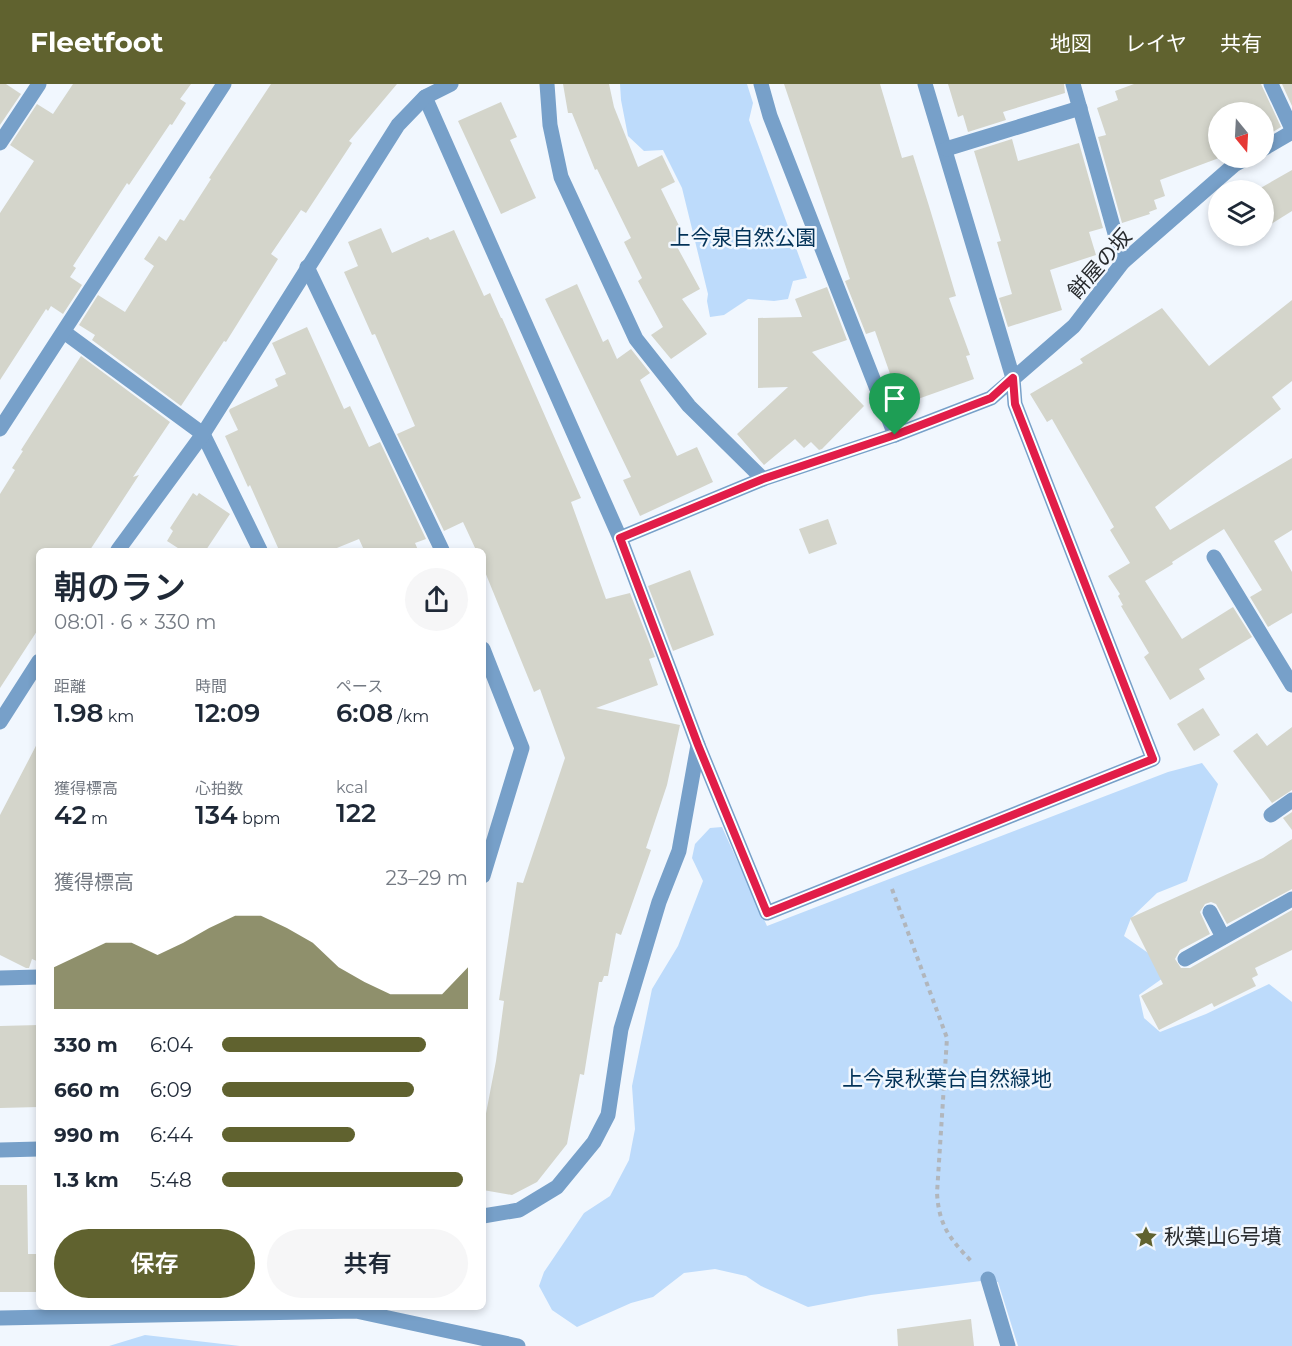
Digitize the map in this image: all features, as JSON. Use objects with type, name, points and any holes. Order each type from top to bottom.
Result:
[{"type":"street","points":[[0,143],[39,84]]},
{"type":"street","points":[[0,429],[224,84]]},
{"type":"street","points":[[119,548],[203,434],[398,125],[425,98],[451,84]]},
{"type":"street","points":[[547,84],[550,125],[561,177],[636,339],[689,406],[763,479]]},
{"type":"street","points":[[761,84],[770,116],[895,435]]},
{"type":"street","points":[[425,98],[620,538],[698,745],[767,913],[1153,759],[1015,404],[1013,378],[925,84]]},
{"type":"street","points":[[1073,84],[1123,262]]},
{"type":"street","points":[[1271,84],[1292,130],[1274,141]]},
{"type":"street","points":[[946,149],[1080,108]]},
{"type":"street","name":"餅屋の坂","points":[[620,538],[763,479],[895,435],[991,398],[1074,327],[1123,262],[1231,168]]},
{"type":"street","points":[[307,267],[441,548]]},
{"type":"street","points":[[64,332],[203,434],[259,548]]},
{"type":"street","points":[[1214,557],[1292,685]]},
{"type":"street","points":[[486,657],[522,748],[486,866]]},
{"type":"street","points":[[0,722],[36,666]]},
{"type":"street","points":[[486,1216],[519,1210],[557,1187],[594,1142],[608,1114],[621,1029],[659,902],[679,851],[698,745]]},
{"type":"street","points":[[1271,815],[1292,800]]},
{"type":"street","points":[[1185,959],[1292,899]]},
{"type":"street","points":[[1210,912],[1223,938]]},
{"type":"street","points":[[0,978],[36,977]]},
{"type":"street","points":[[0,1150],[36,1149]]},
{"type":"street","points":[[988,1279],[1008,1346]]},
{"type":"street","points":[[0,1318],[322,1310]]},
{"type":"street","points":[[366,1310],[518,1346]]},
{"type":"path","points":[[883,866],[947,1038],[937,1193],[938,1212],[951,1240],[988,1279]]},
{"type":"green space","name":"上今泉自然公園","points":[[620,84],[747,84],[753,103],[749,120],[807,278],[793,281],[788,299],[774,301],[748,299],[724,315],[710,317],[708,294],[682,188],[663,150],[644,151],[628,136]]},
{"type":"green space","name":"上今泉秋葉台自然緑地","points":[[1202,763],[1218,784],[1187,881],[1157,893],[1131,918],[1124,936],[1151,955],[1163,978],[1139,995],[1144,1018],[1160,1032],[1206,1014],[1269,984],[1292,1002],[1292,1346],[1018,1346],[998,1282],[981,1281],[871,1295],[808,1307],[761,1286],[746,1276],[715,1269],[684,1273],[653,1297],[631,1303],[577,1327],[552,1310],[539,1286],[544,1272],[584,1213],[610,1196],[629,1160],[635,1129],[632,1086],[652,989],[678,946],[703,881],[692,858],[695,844],[710,828],[722,827],[767,926],[1168,772]]},
{"type":"green space","points":[[145,1335],[240,1346],[109,1346]]},
{"type":"building","points":[[0,84],[6,84],[21,94],[0,125]]},
{"type":"building","points":[[73,84],[191,84],[180,99],[186,103],[172,125],[170,124],[129,185],[127,183],[73,266],[76,268],[70,277],[82,285],[63,314],[51,306],[48,311],[46,309],[0,380],[0,213],[34,161],[10,145],[37,104],[53,114]]},
{"type":"building","points":[[271,84],[397,84],[349,141],[352,143],[306,213],[301,210],[271,254],[278,259],[226,342],[224,341],[181,406],[92,340],[95,335],[79,325],[98,295],[125,312],[154,266],[144,259],[159,236],[166,241],[180,219],[184,221],[211,179],[209,178]]},
{"type":"building","points":[[563,84],[609,84],[614,107],[638,167],[662,155],[675,182],[661,189],[685,238],[675,243],[700,289],[682,299],[707,334],[671,359],[651,335],[663,327],[638,281],[642,278],[624,242],[631,238],[597,169],[595,170],[572,113],[568,113]]},
{"type":"building","points":[[784,84],[880,84],[902,158],[913,155],[956,296],[949,298],[970,355],[966,356],[974,379],[901,405],[875,331],[866,334],[845,281],[850,279]]},
{"type":"building","points":[[948,84],[1064,84],[1065,93],[1003,112],[1006,120],[968,132],[963,115],[958,117]]},
{"type":"building","points":[[1134,84],[1261,84],[1269,102],[1208,102],[1208,162],[1160,180],[1165,196],[1154,200],[1157,209],[1149,212],[1150,214],[1122,223],[1098,137],[1106,135],[1097,108],[1118,100],[1115,91]]},
{"type":"building","points":[[1282,84],[1292,84],[1292,106]]},
{"type":"building","points":[[501,102],[517,137],[510,140],[536,198],[501,214],[458,121]]},
{"type":"building","points":[[1274,112],[1281,127],[1274,131]]},
{"type":"building","points":[[1012,139],[1018,161],[1079,143],[1103,228],[1089,232],[1096,255],[1050,270],[1062,310],[1008,327],[999,298],[1012,294],[997,242],[1001,241],[974,151]]},
{"type":"building","points":[[1292,170],[1292,211],[1274,222],[1274,180]]},
{"type":"building","points":[[381,228],[392,253],[428,237],[430,240],[454,230],[484,296],[490,293],[502,318],[581,498],[571,502],[606,599],[630,593],[655,657],[649,659],[658,685],[596,708],[680,725],[667,785],[646,848],[651,850],[621,935],[616,933],[608,976],[604,976],[602,982],[599,982],[584,1075],[580,1074],[567,1144],[537,1182],[512,1195],[486,1191],[486,1113],[504,1001],[499,1000],[517,882],[523,883],[565,758],[540,689],[534,692],[486,574],[486,548],[475,548],[463,522],[444,531],[397,434],[415,426],[375,334],[372,335],[344,272],[358,266],[348,242]]},
{"type":"building","points":[[577,284],[603,342],[608,339],[617,359],[631,349],[650,373],[640,380],[677,456],[697,447],[713,482],[640,516],[623,480],[631,477],[545,299]]},
{"type":"building","points":[[827,287],[847,340],[812,352],[864,406],[822,449],[819,450],[811,442],[804,448],[795,439],[764,465],[737,434],[788,387],[758,388],[758,318],[802,317],[795,299]]},
{"type":"building","points":[[1292,300],[1292,381],[1272,397],[1281,409],[1155,507],[1170,530],[1292,458],[1292,530],[1274,541],[1292,572],[1292,613],[1268,627],[1250,597],[1262,590],[1224,529],[1145,581],[1182,639],[1233,607],[1252,637],[1199,669],[1205,679],[1170,700],[1144,657],[1149,653],[1121,606],[1123,605],[1118,596],[1120,594],[1108,576],[1130,563],[1110,530],[1114,527],[1052,419],[1047,422],[1030,394],[1083,363],[1080,359],[1162,308],[1209,366]]},
{"type":"building","points":[[307,327],[344,409],[350,406],[369,447],[380,442],[426,539],[415,543],[417,548],[363,548],[359,539],[337,548],[278,548],[225,436],[238,430],[230,409],[278,386],[275,379],[286,374],[272,343]]},
{"type":"building","points":[[81,356],[170,422],[133,477],[139,475],[91,548],[36,548],[36,633],[0,688],[0,494],[15,470],[12,468],[23,451],[21,450]]},
{"type":"building","points":[[193,493],[197,496],[199,493],[230,514],[207,548],[178,548],[167,541],[173,531],[170,528]]},
{"type":"building","points":[[828,519],[837,544],[809,554],[799,529]]},
{"type":"building","points":[[690,570],[714,635],[673,651],[648,586]]},
{"type":"building","points":[[1203,708],[1220,735],[1194,751],[1177,724]]},
{"type":"building","points":[[1292,727],[1292,790],[1272,803],[1233,751],[1257,733],[1267,746]]},
{"type":"building","points":[[36,746],[36,961],[32,959],[29,968],[0,955],[0,815]]},
{"type":"building","points":[[1292,812],[1292,830],[1283,818]]},
{"type":"building","points":[[1292,839],[1292,889],[1227,924],[1216,904],[1211,902],[1205,904],[1200,912],[1210,934],[1180,950],[1175,959],[1181,968],[1190,968],[1292,910],[1292,950],[1255,968],[1258,975],[1252,978],[1256,986],[1214,1007],[1212,1003],[1159,1030],[1141,996],[1163,984],[1130,918],[1263,858]]},
{"type":"building","points":[[36,1025],[36,1107],[0,1108],[0,1026]]},
{"type":"building","points":[[0,1185],[27,1185],[28,1254],[36,1254],[36,1292],[0,1292]]},
{"type":"building","points":[[971,1319],[974,1346],[898,1346],[897,1329]]},
{"type":"place","name":"秋葉山6号墳","points":[[1146,1237]]},
{"type":"route","points":[[1013,378],[1015,404],[1153,759],[767,913],[698,745],[620,538],[763,479],[895,435],[991,398],[1013,378]]}]
